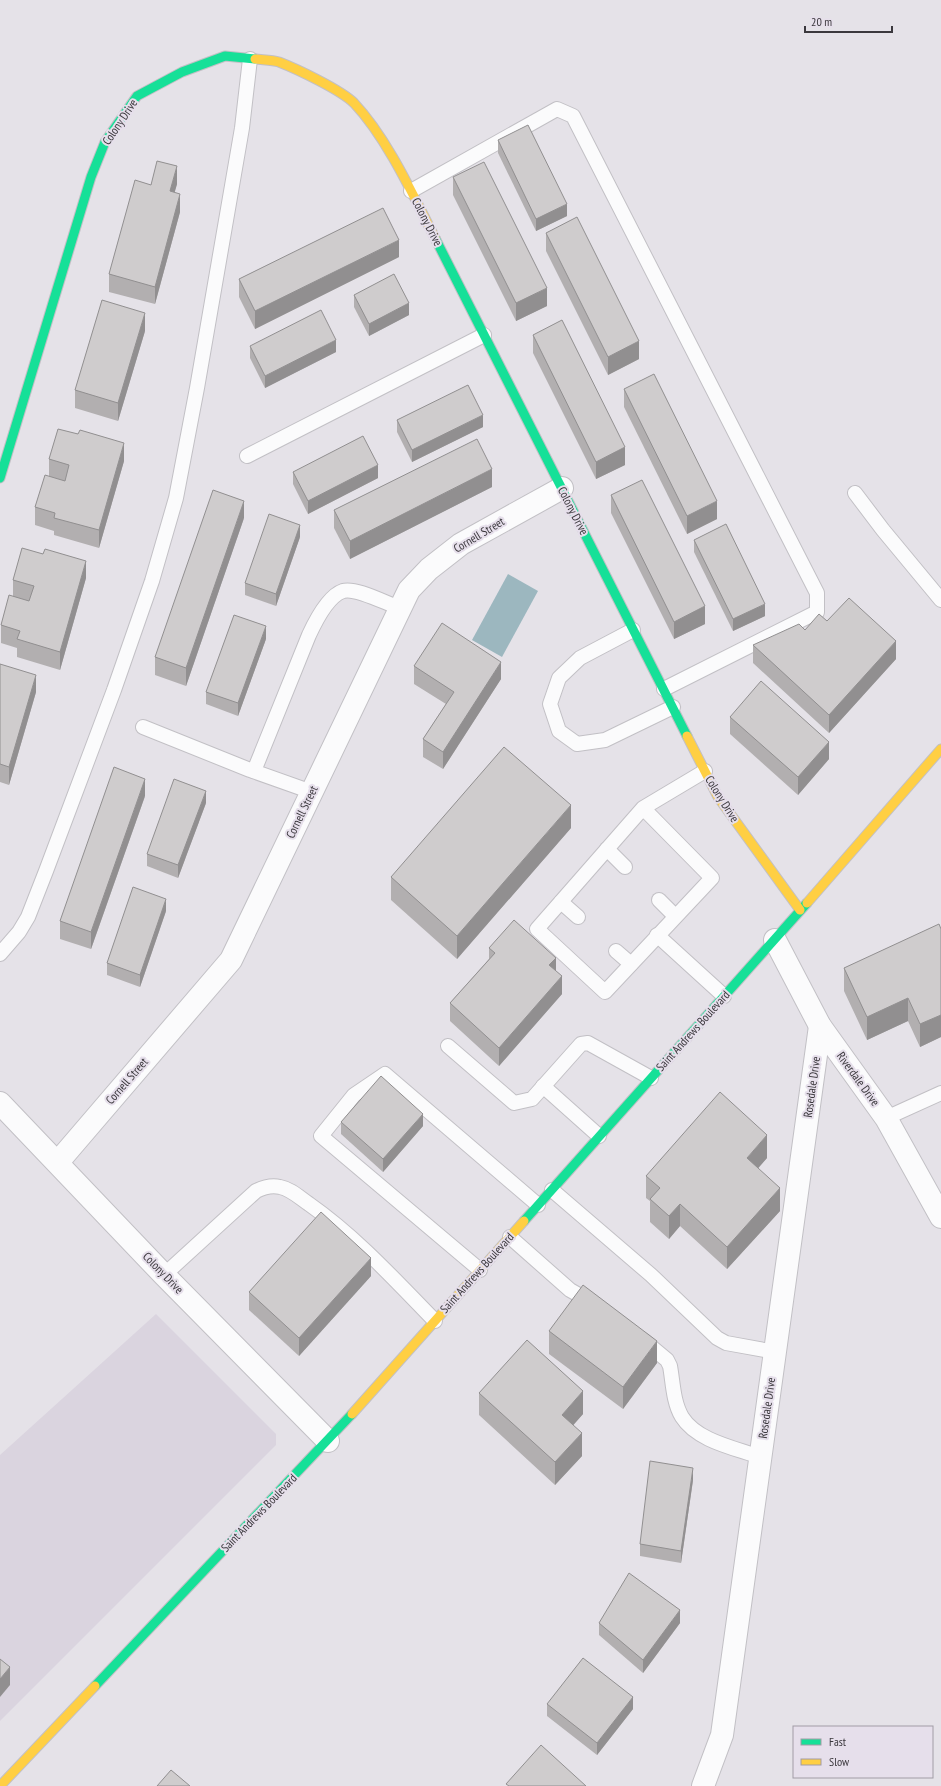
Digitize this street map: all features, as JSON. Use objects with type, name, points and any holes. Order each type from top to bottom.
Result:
[{"type":"street","name":"Colony Drive","points":[[0,478],[91,177],[105,142],[138,96],[182,72],[225,56],[278,62],[322,82],[353,102],[382,140],[411,191],[718,796],[800,910]]},
{"type":"street","name":"Cornell Street","points":[[58,1162],[231,960],[409,590],[429,569],[461,544],[562,488]]},
{"type":"street","name":"Saint Andrews Boulevard","points":[[0,1786],[328,1441],[775,940],[941,749]]},
{"type":"street","name":"Riverdale Drive","points":[[775,940],[820,1026],[886,1118],[941,1217]]},
{"type":"street","name":"Rosedale Drive","points":[[703,1786],[722,1736],[820,1026]]},
{"type":"street","name":"Colony Drive","points":[[0,1103],[58,1162],[164,1275],[328,1441]]},
{"type":"lane","points":[[0,954],[19,932],[28,917],[46,871],[116,683],[152,581],[176,498],[198,388],[242,128],[250,59]]},
{"type":"lane","points":[[411,191],[557,109],[572,116],[817,593],[817,612],[664,689]]},
{"type":"lane","points":[[247,456],[484,335]]},
{"type":"lane","points":[[855,493],[883,530],[941,600]]},
{"type":"lane","points":[[254,771],[309,635],[317,618],[333,599],[343,591],[356,592],[400,608]]},
{"type":"lane","points":[[633,630],[580,658],[559,678],[550,704],[559,731],[578,744],[605,740],[673,707]]},
{"type":"lane","points":[[143,727],[254,771],[312,792]]},
{"type":"lane","points":[[643,808],[712,878],[605,992],[537,929],[643,808],[705,771]]},
{"type":"lane","points":[[607,849],[625,867]]},
{"type":"lane","points":[[659,900],[675,916]]},
{"type":"lane","points":[[561,902],[578,917]]},
{"type":"lane","points":[[657,935],[724,996]]},
{"type":"lane","points":[[616,951],[631,964]]},
{"type":"lane","points":[[448,1046],[514,1103],[532,1099],[582,1044],[588,1043],[651,1078]]},
{"type":"lane","points":[[480,1270],[321,1136],[354,1095],[385,1074],[538,1205]]},
{"type":"lane","points":[[543,1086],[599,1136]]},
{"type":"lane","points":[[886,1118],[941,1093]]},
{"type":"lane","points":[[164,1275],[256,1191],[265,1186],[280,1187],[291,1191],[327,1216],[379,1262],[435,1321]]},
{"type":"lane","points":[[552,1190],[651,1275],[717,1338],[726,1343],[775,1352]]},
{"type":"lane","points":[[510,1236],[570,1290],[604,1309]]},
{"type":"lane","points":[[632,1331],[667,1360],[670,1366],[678,1405],[682,1416],[690,1426],[712,1440],[760,1457]]},
{"type":"shaded area","points":[[156,1314],[276,1434],[276,1445],[0,1721],[0,1455]]},
{"type":"water","points":[[508,574],[538,591],[502,657],[472,640]]},
{"type":"building","points":[[528,125],[567,204],[536,219],[498,140]]},
{"type":"building","points":[[157,161],[177,166],[170,191],[180,194],[155,287],[109,274],[135,180],[151,185]]},
{"type":"building","points":[[484,162],[547,288],[516,303],[453,177]]},
{"type":"building","points":[[383,208],[399,240],[255,311],[239,279]]},
{"type":"building","points":[[577,217],[639,341],[608,357],[546,233]]},
{"type":"building","points":[[394,274],[409,303],[369,324],[354,295]]},
{"type":"building","points":[[102,300],[145,313],[118,403],[75,390]]},
{"type":"building","points":[[321,310],[336,340],[265,376],[250,346]]},
{"type":"building","points":[[562,320],[625,447],[596,462],[533,335]]},
{"type":"building","points":[[654,374],[717,501],[687,516],[624,389]]},
{"type":"building","points":[[468,385],[483,415],[412,450],[397,420]]},
{"type":"building","points":[[58,429],[78,434],[80,430],[124,443],[99,530],[54,518],[55,513],[35,507],[45,475],[65,481],[69,465],[49,459]]},
{"type":"building","points":[[363,436],[378,465],[308,501],[293,472]]},
{"type":"building","points":[[477,439],[492,469],[350,541],[334,510]]},
{"type":"building","points":[[642,480],[705,606],[674,622],[611,495]]},
{"type":"building","points":[[213,490],[244,501],[186,668],[155,657]]},
{"type":"building","points":[[269,514],[300,525],[276,594],[245,583]]},
{"type":"building","points":[[726,524],[765,604],[733,619],[694,540]]},
{"type":"building","points":[[22,548],[43,554],[45,549],[86,561],[60,652],[17,639],[20,631],[1,625],[9,595],[29,601],[34,586],[13,580]]},
{"type":"building","points":[[849,598],[896,641],[829,715],[753,645],[799,624],[805,630],[819,614],[827,621]]},
{"type":"building","points":[[234,615],[266,626],[238,703],[206,692]]},
{"type":"building","points":[[442,623],[501,662],[443,752],[423,739],[454,692],[414,666]]},
{"type":"building","points":[[0,664],[36,675],[9,767],[0,764]]},
{"type":"building","points":[[761,681],[829,742],[798,777],[730,717]]},
{"type":"building","points":[[504,747],[571,805],[457,936],[391,877]]},
{"type":"building","points":[[114,767],[145,779],[91,932],[60,921]]},
{"type":"building","points":[[174,779],[206,791],[178,865],[147,854]]},
{"type":"building","points":[[133,887],[166,899],[140,975],[107,963]]},
{"type":"building","points":[[514,920],[556,958],[549,965],[562,976],[499,1048],[450,1003],[495,953],[489,948]]},
{"type":"building","points":[[939,924],[941,929],[941,1015],[920,1024],[908,998],[867,1017],[844,968]]},
{"type":"building","points":[[381,1076],[423,1114],[383,1159],[341,1122]]},
{"type":"building","points":[[720,1092],[767,1135],[747,1158],[780,1188],[727,1247],[680,1204],[669,1216],[650,1199],[660,1188],[646,1176]]},
{"type":"building","points":[[321,1212],[371,1258],[299,1338],[249,1292]]},
{"type":"building","points":[[583,1285],[657,1341],[623,1387],[549,1331]]},
{"type":"building","points":[[527,1340],[583,1391],[562,1415],[582,1433],[555,1462],[479,1393]]},
{"type":"building","points":[[650,1461],[693,1468],[681,1551],[640,1544]]},
{"type":"building","points":[[629,1573],[680,1610],[643,1660],[599,1623]]},
{"type":"building","points":[[583,1658],[633,1697],[597,1743],[547,1704]]},
{"type":"building","points":[[0,1659],[10,1667],[0,1679]]},
{"type":"building","points":[[541,1745],[586,1786],[509,1786],[506,1784]]},
{"type":"building","points":[[171,1770],[190,1786],[157,1786]]},
{"type":"traffic: fast","points":[[0,478],[91,177],[105,142],[137,96],[182,72],[225,56],[255,59]]},
{"type":"traffic: fast","points":[[435,238],[687,736]]},
{"type":"traffic: fast","points":[[524,1221],[807,903]]},
{"type":"traffic: fast","points":[[95,1686],[352,1414]]},
{"type":"traffic: slow","points":[[255,59],[276,61],[287,65],[329,86],[354,103],[366,117],[399,168],[435,238]]},
{"type":"traffic: slow","points":[[687,736],[718,797],[800,910]]},
{"type":"traffic: slow","points":[[807,903],[941,749]]},
{"type":"traffic: slow","points":[[352,1414],[524,1221]]},
{"type":"traffic: slow","points":[[0,1786],[95,1686]]}]
